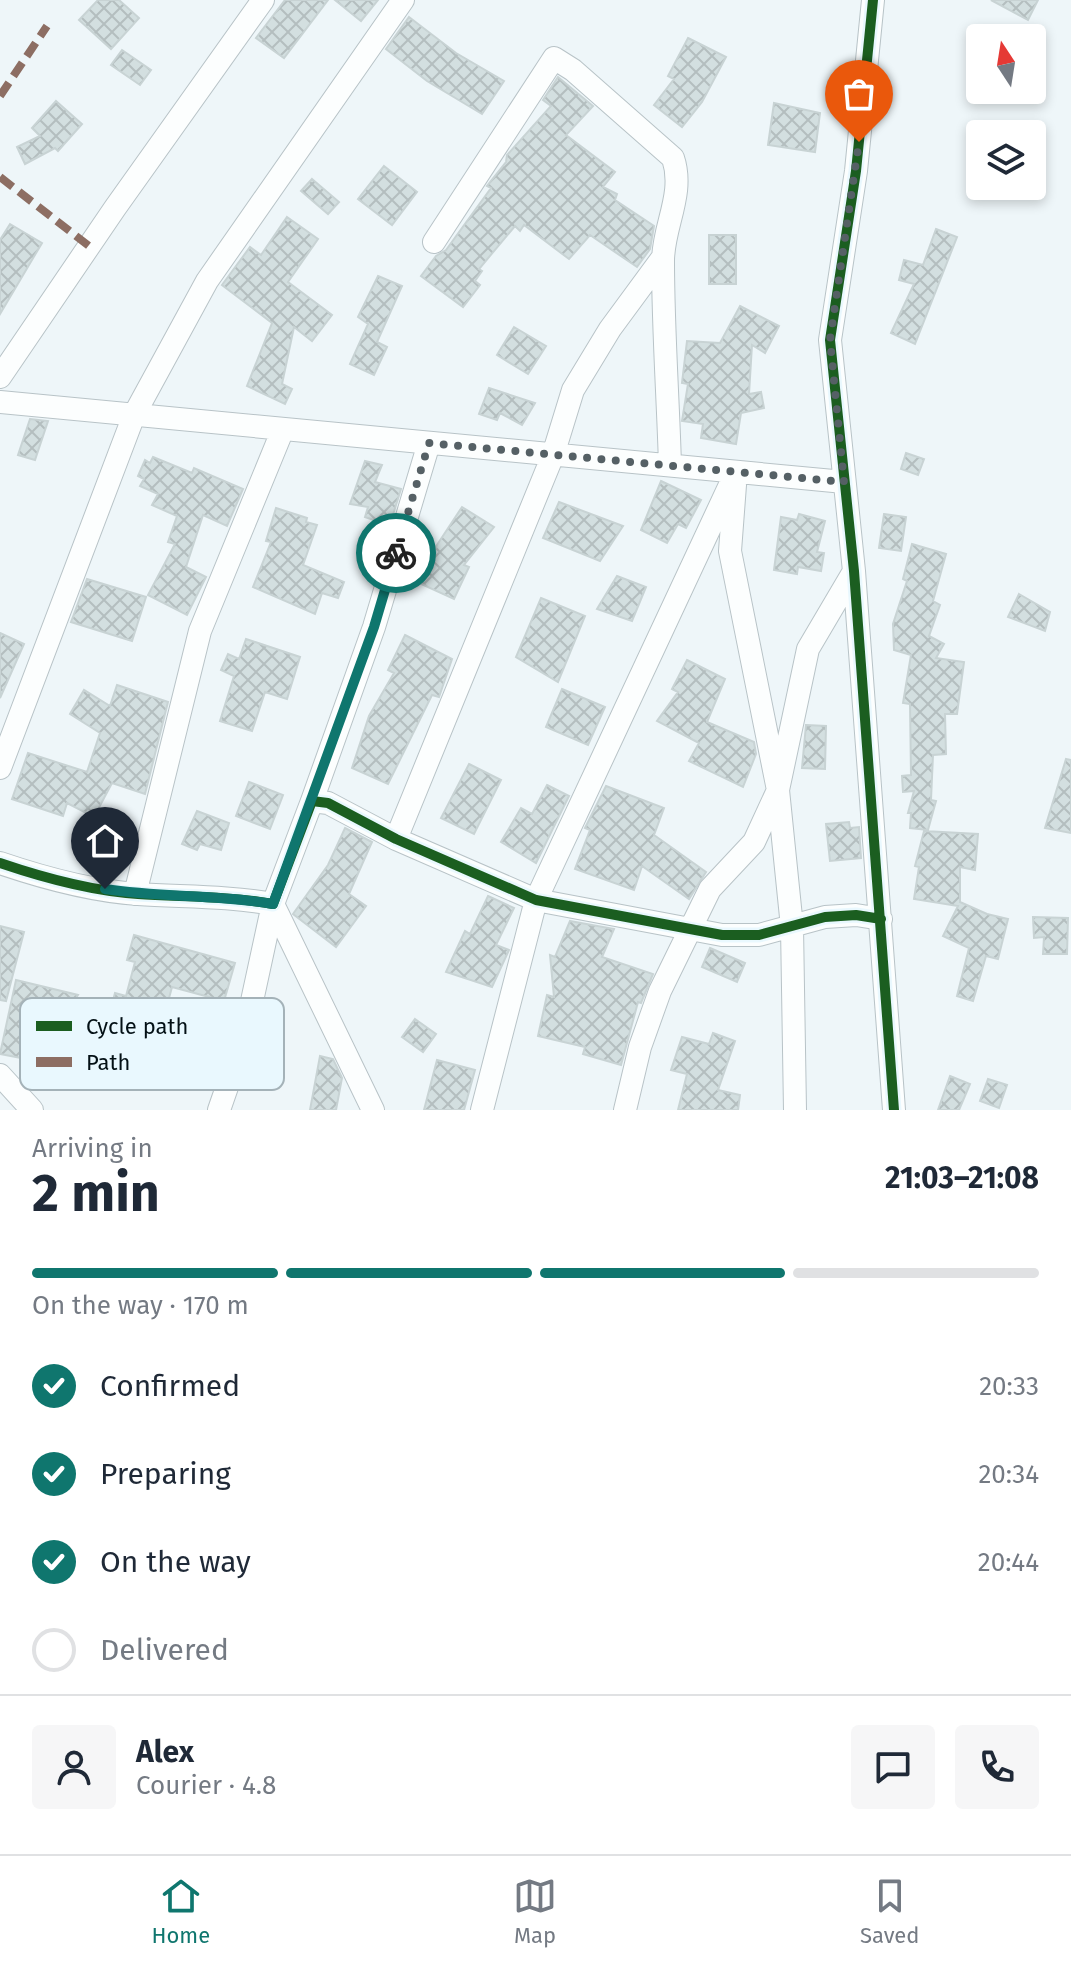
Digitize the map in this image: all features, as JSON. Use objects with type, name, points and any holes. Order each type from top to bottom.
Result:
[{"type":"street","points":[[0,377],[263,0]]},
{"type":"street","points":[[0,768],[134,415],[207,281],[403,0]]},
{"type":"street","points":[[873,0],[856,171],[830,340],[854,571],[894,1110]]},
{"type":"street","points":[[434,242],[554,58],[573,70],[673,158],[677,171],[675,207],[663,257],[670,465]]},
{"type":"street","points":[[396,839],[553,455],[573,390],[610,329],[663,257]]},
{"type":"street","points":[[0,402],[844,482]]},
{"type":"street","points":[[135,894],[200,631],[283,429]]},
{"type":"street","points":[[253,998],[273,904],[374,627],[429,443]]},
{"type":"street","points":[[736,472],[730,551],[778,790],[792,927],[795,1110]]},
{"type":"street","points":[[482,1110],[536,900],[736,472]]},
{"type":"street","points":[[625,1110],[640,1047],[660,991],[710,889],[754,842],[778,790],[808,649],[854,571]]},
{"type":"street","points":[[312,801],[328,803],[396,839],[536,900],[722,935],[759,935],[825,917],[856,915],[881,919]]},
{"type":"street","points":[[0,863],[47,879],[135,894],[236,898],[273,904]]},
{"type":"street","points":[[273,904],[373,1110]]},
{"type":"street","points":[[0,1075],[32,1110]]},
{"type":"street","points":[[219,1110],[226,1090]]},
{"type":"building","points":[[98,0],[119,0],[139,18],[111,49],[79,20]]},
{"type":"building","points":[[285,0],[328,0],[284,58],[256,38]]},
{"type":"building","points":[[335,0],[378,0],[361,21]]},
{"type":"building","points":[[991,0],[1038,0],[1028,20]]},
{"type":"building","points":[[409,17],[456,53],[504,81],[482,114],[427,81],[386,49]]},
{"type":"building","points":[[688,38],[726,57],[702,102],[682,127],[654,105],[674,79],[668,76]]},
{"type":"building","points":[[122,50],[151,70],[140,85],[111,65]]},
{"type":"building","points":[[558,77],[593,106],[566,135],[615,172],[603,187],[617,194],[615,200],[654,226],[650,249],[637,267],[590,235],[569,259],[524,225],[520,231],[515,226],[479,269],[482,271],[475,281],[480,285],[463,307],[421,276],[436,256],[446,250],[491,188],[487,186],[506,162],[507,155],[551,106],[543,100]]},
{"type":"building","points":[[56,101],[82,124],[58,151],[55,148],[25,164],[17,147],[40,136],[32,128]]},
{"type":"building","points":[[774,103],[820,113],[815,152],[768,145]]},
{"type":"building","points":[[384,166],[417,192],[392,225],[358,199]]},
{"type":"building","points":[[312,179],[339,202],[328,214],[301,191]]},
{"type":"building","points":[[287,217],[318,239],[288,282],[332,315],[312,341],[294,327],[282,384],[292,389],[285,404],[247,386],[272,323],[222,285],[250,247],[261,255]]},
{"type":"building","points":[[10,224],[42,243],[0,314],[0,240]]},
{"type":"building","points":[[936,229],[957,237],[915,344],[891,333],[914,284],[899,280],[904,260],[923,265]]},
{"type":"building","points":[[709,235],[736,235],[736,284],[709,284]]},
{"type":"building","points":[[378,276],[402,286],[377,342],[387,347],[374,375],[350,364],[368,324],[358,317]]},
{"type":"building","points":[[740,306],[779,326],[765,353],[752,345],[749,394],[761,392],[764,408],[741,413],[736,444],[701,438],[703,424],[682,421],[688,384],[682,383],[687,341],[720,343]]},
{"type":"building","points":[[514,327],[546,346],[528,374],[497,355]]},
{"type":"building","points":[[489,388],[535,403],[522,425],[500,413],[497,420],[479,414]]},
{"type":"building","points":[[30,419],[48,421],[35,460],[18,455]]},
{"type":"building","points":[[906,453],[924,459],[918,475],[901,469]]},
{"type":"building","points":[[153,457],[192,473],[194,468],[243,489],[227,526],[203,515],[186,567],[206,577],[187,615],[148,595],[175,544],[168,542],[177,516],[152,505],[158,494],[140,486],[144,479],[138,476],[145,460],[150,463]]},
{"type":"building","points":[[365,461],[382,465],[375,482],[401,489],[381,553],[374,520],[365,517],[368,507],[350,504]]},
{"type":"building","points":[[661,481],[701,500],[686,528],[678,524],[667,543],[641,530]]},
{"type":"building","points":[[559,502],[623,526],[600,561],[543,538]]},
{"type":"building","points":[[462,507],[494,527],[464,565],[469,567],[454,599],[419,583],[437,545]]},
{"type":"building","points":[[276,508],[307,518],[306,522],[317,525],[303,565],[344,582],[338,598],[322,593],[315,614],[253,587],[271,542],[266,541]]},
{"type":"building","points":[[799,514],[825,521],[817,552],[824,553],[821,571],[798,567],[797,574],[774,570],[781,517],[797,520]]},
{"type":"building","points":[[884,514],[906,517],[901,551],[879,548]]},
{"type":"building","points":[[912,544],[946,554],[933,601],[940,605],[929,636],[944,644],[936,658],[964,662],[957,714],[945,714],[946,754],[933,755],[931,800],[936,801],[928,830],[910,828],[911,813],[908,813],[914,791],[903,792],[902,776],[911,775],[910,704],[903,703],[911,655],[894,650],[893,624],[907,581],[903,579]]},
{"type":"building","points":[[617,576],[646,587],[632,621],[597,609]]},
{"type":"building","points":[[87,579],[146,597],[132,641],[71,622]]},
{"type":"building","points":[[1019,594],[1050,612],[1045,631],[1008,617]]},
{"type":"building","points":[[541,598],[585,616],[558,682],[516,657]]},
{"type":"building","points":[[0,633],[24,644],[0,698]]},
{"type":"building","points":[[405,635],[452,659],[439,697],[432,695],[388,784],[352,768],[369,716],[394,673],[388,670]]},
{"type":"building","points":[[246,639],[300,657],[287,699],[265,692],[252,731],[220,721],[234,676],[221,670],[228,654],[239,659]]},
{"type":"building","points":[[687,660],[725,679],[707,722],[754,742],[756,754],[743,787],[689,761],[699,743],[657,721],[678,692],[672,689]]},
{"type":"building","points":[[117,685],[168,702],[145,794],[112,783],[94,817],[67,803],[63,816],[12,799],[28,753],[87,772],[100,733],[70,714],[84,690],[110,706]]},
{"type":"building","points":[[562,689],[605,707],[588,745],[546,727]]},
{"type":"building","points":[[806,725],[826,726],[825,769],[802,768]]},
{"type":"building","points":[[1066,759],[1071,760],[1071,833],[1045,828]]},
{"type":"building","points":[[469,764],[501,780],[474,834],[441,818]]},
{"type":"building","points":[[249,782],[283,795],[270,829],[236,816]]},
{"type":"building","points":[[547,785],[569,796],[536,863],[501,842],[521,808],[532,814]]},
{"type":"building","points":[[606,786],[664,808],[654,835],[706,872],[689,899],[642,866],[634,890],[575,869],[590,830],[585,828]]},
{"type":"building","points":[[197,811],[229,823],[221,850],[200,844],[197,850],[182,844]]},
{"type":"building","points":[[114,820],[129,831],[117,848],[101,837]]},
{"type":"building","points":[[849,822],[850,828],[859,827],[861,858],[830,861],[826,824]]},
{"type":"building","points":[[345,828],[372,842],[349,894],[366,906],[336,947],[293,914],[328,865]]},
{"type":"building","points":[[924,831],[978,834],[975,870],[960,867],[960,902],[1008,919],[998,959],[986,956],[973,1001],[957,996],[969,948],[943,936],[958,906],[914,899],[919,867],[915,866]]},
{"type":"building","points":[[488,896],[514,908],[496,945],[509,950],[492,987],[446,972],[465,931],[470,934]]},
{"type":"building","points":[[1033,917],[1068,918],[1067,954],[1043,954],[1044,937],[1034,938]]},
{"type":"building","points":[[570,921],[614,929],[602,957],[653,974],[641,1003],[638,1002],[621,1065],[583,1054],[585,1047],[538,1036],[547,995],[554,997],[550,955],[555,957]]},
{"type":"building","points":[[0,926],[24,932],[6,1001],[0,1000]]},
{"type":"building","points":[[134,935],[235,963],[225,998],[213,998],[172,987],[169,998],[114,998],[115,993],[126,996],[135,962],[127,960]]},
{"type":"building","points":[[710,948],[745,963],[737,982],[702,967]]},
{"type":"building","points":[[16,980],[78,995],[76,998],[20,998],[20,1058],[0,1054]]},
{"type":"building","points":[[415,1019],[436,1034],[423,1052],[402,1037]]},
{"type":"building","points":[[713,1033],[735,1041],[718,1090],[740,1095],[738,1110],[678,1110],[687,1074],[671,1070],[682,1037],[709,1044]]},
{"type":"building","points":[[320,1056],[333,1059],[342,1078],[336,1110],[310,1110]]},
{"type":"building","points":[[437,1060],[475,1070],[464,1110],[424,1110]]},
{"type":"building","points":[[950,1076],[970,1084],[959,1110],[938,1110]]},
{"type":"building","points":[[988,1079],[1007,1085],[999,1108],[980,1101]]},
{"type":"marked path","points":[[0,96],[47,26]]},
{"type":"marked path","points":[[0,177],[89,246]]},
{"type":"cycle path","points":[[873,0],[856,171],[830,340],[854,571],[894,1110]]},
{"type":"cycle path","points":[[0,863],[51,879],[103,890],[273,904],[312,801],[328,803],[396,839],[536,900],[722,935],[759,935],[825,917],[856,915],[881,919]]},
{"type":"way so far","points":[[396,553],[429,443],[844,482],[830,340],[859,142]]},
{"type":"route","points":[[105,889],[135,894],[236,898],[273,904],[374,627],[396,553]]}]
